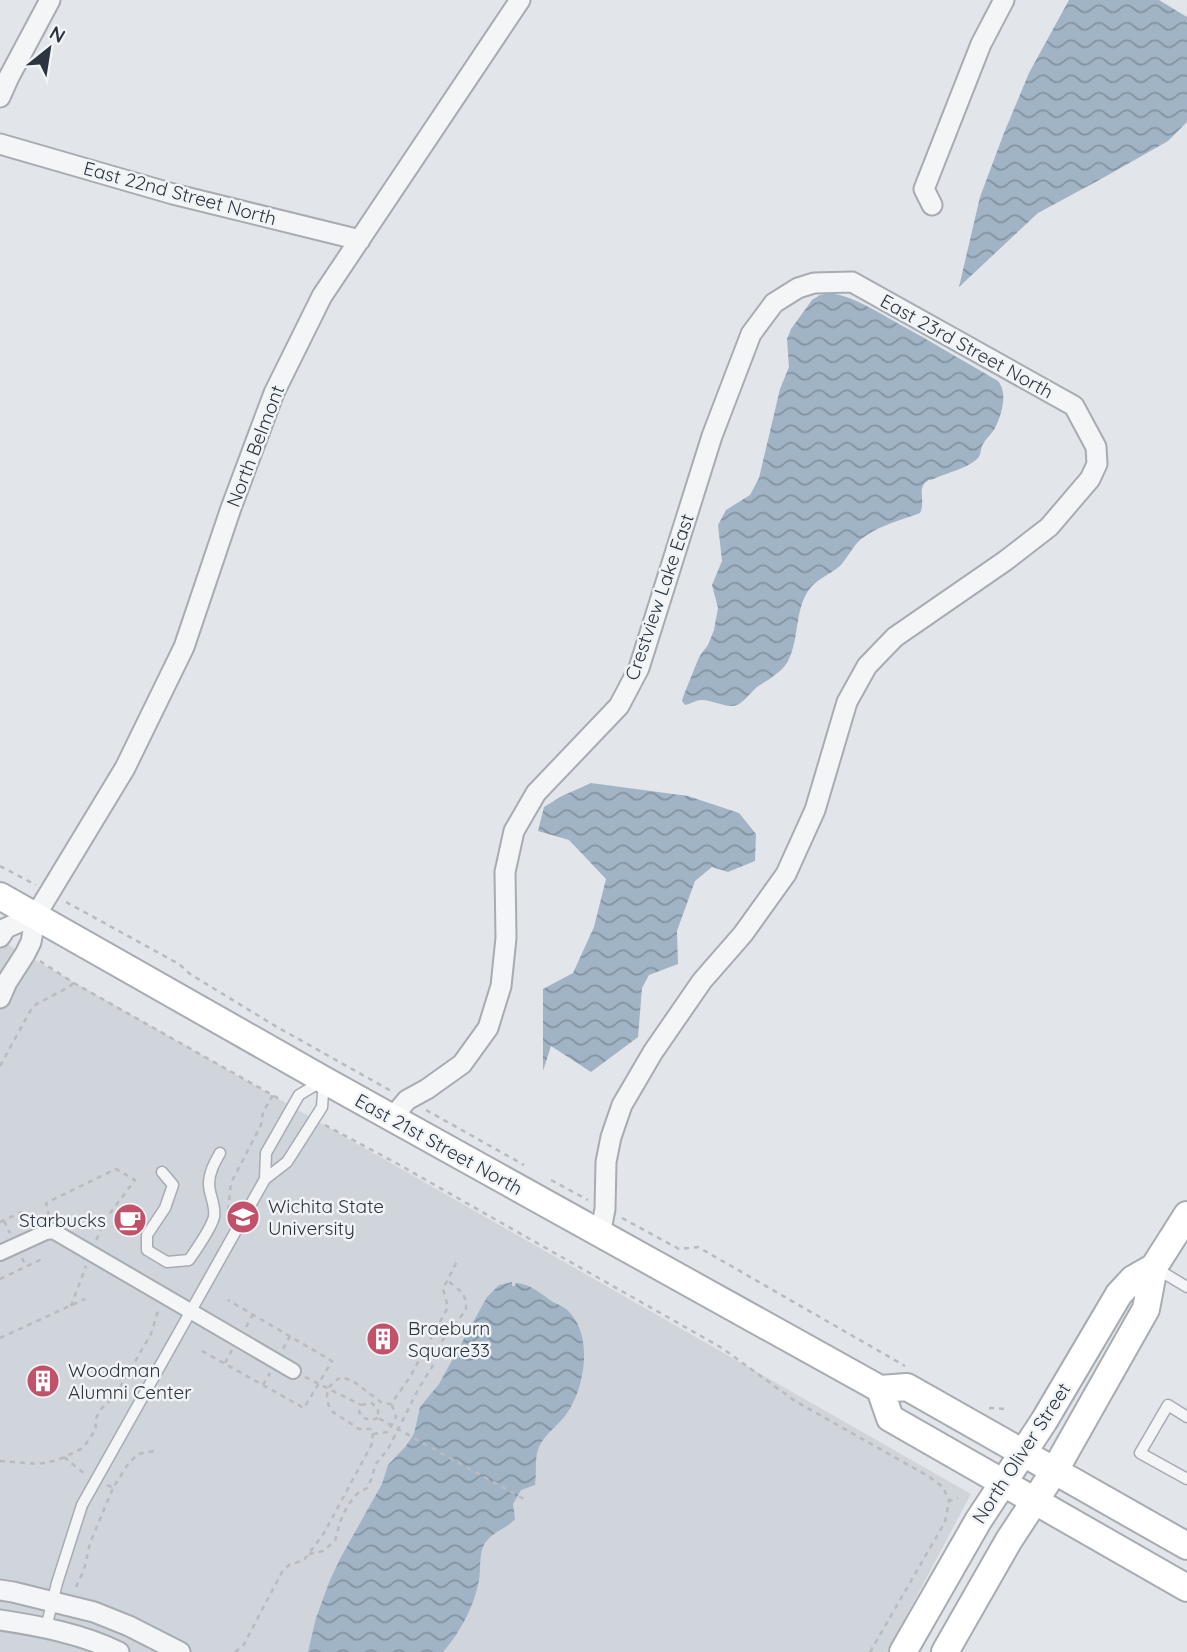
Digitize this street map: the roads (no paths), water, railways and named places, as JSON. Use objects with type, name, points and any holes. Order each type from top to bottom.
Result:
[{"type":"main road","name":"East 21st Street North","points":[[0,896],[324,1080],[400,1109],[600,1235],[880,1389],[907,1387],[1187,1546]]},
{"type":"main road","name":"North Oliver Street","points":[[945,1652],[1009,1540],[1055,1471],[1146,1309],[1154,1267],[1187,1215]]},
{"type":"main road","name":"North Oliver Street","points":[[902,1652],[978,1521],[1044,1421],[1119,1294],[1133,1279],[1154,1267]]},
{"type":"main road","points":[[880,1389],[890,1418],[1187,1588]]},
{"type":"street","points":[[0,97],[50,0]]},
{"type":"street","name":"North Belmont","points":[[0,998],[31,942],[36,915],[125,768],[184,647],[231,508],[274,393],[322,296],[520,0]]},
{"type":"street","points":[[932,205],[924,189],[981,44],[1004,0]]},
{"type":"street","name":"East 22nd Street North","points":[[0,144],[173,194],[360,240]]},
{"type":"street","name":"East 23rd Street North","points":[[600,1235],[605,1209],[606,1162],[622,1105],[653,1052],[702,981],[743,934],[786,874],[815,810],[847,702],[867,666],[895,637],[1006,561],[1049,527],[1090,479],[1097,464],[1096,447],[1074,406],[852,282],[814,283]]},
{"type":"street","name":"Crestview Lake East","points":[[400,1109],[462,1064],[488,1028],[501,986],[506,938],[505,872],[514,831],[536,793],[619,706],[639,668],[712,436],[751,334],[774,303],[798,288],[814,283]]},
{"type":"street","points":[[0,937],[6,928],[36,915]]},
{"type":"street","points":[[0,1253],[53,1231],[293,1371]]},
{"type":"street","points":[[0,1590],[94,1612],[180,1652]]},
{"type":"street","points":[[0,1620],[46,1628],[119,1652]]},
{"type":"lane","points":[[265,1179],[266,1153],[299,1095],[324,1080]]},
{"type":"lane","points":[[46,1628],[82,1505],[265,1179],[287,1162],[321,1107],[324,1080]]},
{"type":"lane","points":[[162,1172],[173,1185],[165,1208],[147,1235],[147,1250],[167,1262],[189,1260],[214,1217],[208,1185],[211,1171],[220,1153]]},
{"type":"lane","points":[[1154,1267],[1187,1287]]},
{"type":"lane","points":[[1187,1417],[1168,1405],[1140,1452],[1172,1465],[1187,1479]]},
{"type":"water","points":[[1069,0],[1159,0],[1187,17],[1187,122],[1168,141],[1038,213],[959,287],[980,197],[1004,133],[1029,73]]},
{"type":"water","points":[[830,293],[865,305],[998,381],[1003,391],[1000,416],[976,460],[923,485],[920,513],[863,537],[841,565],[808,591],[801,607],[792,651],[780,671],[737,705],[728,706],[700,700],[685,705],[683,697],[714,630],[718,608],[712,585],[722,561],[718,525],[726,510],[750,495],[759,478],[780,389],[789,367],[787,339],[791,329],[812,300]]},
{"type":"water","points":[[591,783],[688,796],[739,813],[756,834],[755,861],[728,872],[712,867],[695,881],[677,931],[678,964],[649,975],[642,988],[638,1037],[591,1072],[551,1046],[543,1071],[543,989],[573,973],[594,927],[606,879],[569,840],[538,831],[544,807]]},
{"type":"water","points":[[512,1282],[512,1286],[516,1283],[531,1287],[571,1314],[582,1336],[584,1362],[575,1400],[539,1447],[535,1485],[521,1490],[513,1504],[515,1519],[489,1538],[483,1547],[477,1590],[466,1618],[443,1652],[308,1652],[316,1618],[330,1580],[382,1484],[388,1465],[414,1434],[420,1407],[439,1384],[487,1297],[499,1285]]},
{"type":"place","name":"Wichita State University","points":[[243,1217]]},
{"type":"place","name":"Starbucks","points":[[130,1220]]},
{"type":"place","name":"Braeburn Square33","points":[[383,1339]]},
{"type":"place","name":"Woodman Alumni Center","points":[[43,1381]]}]
